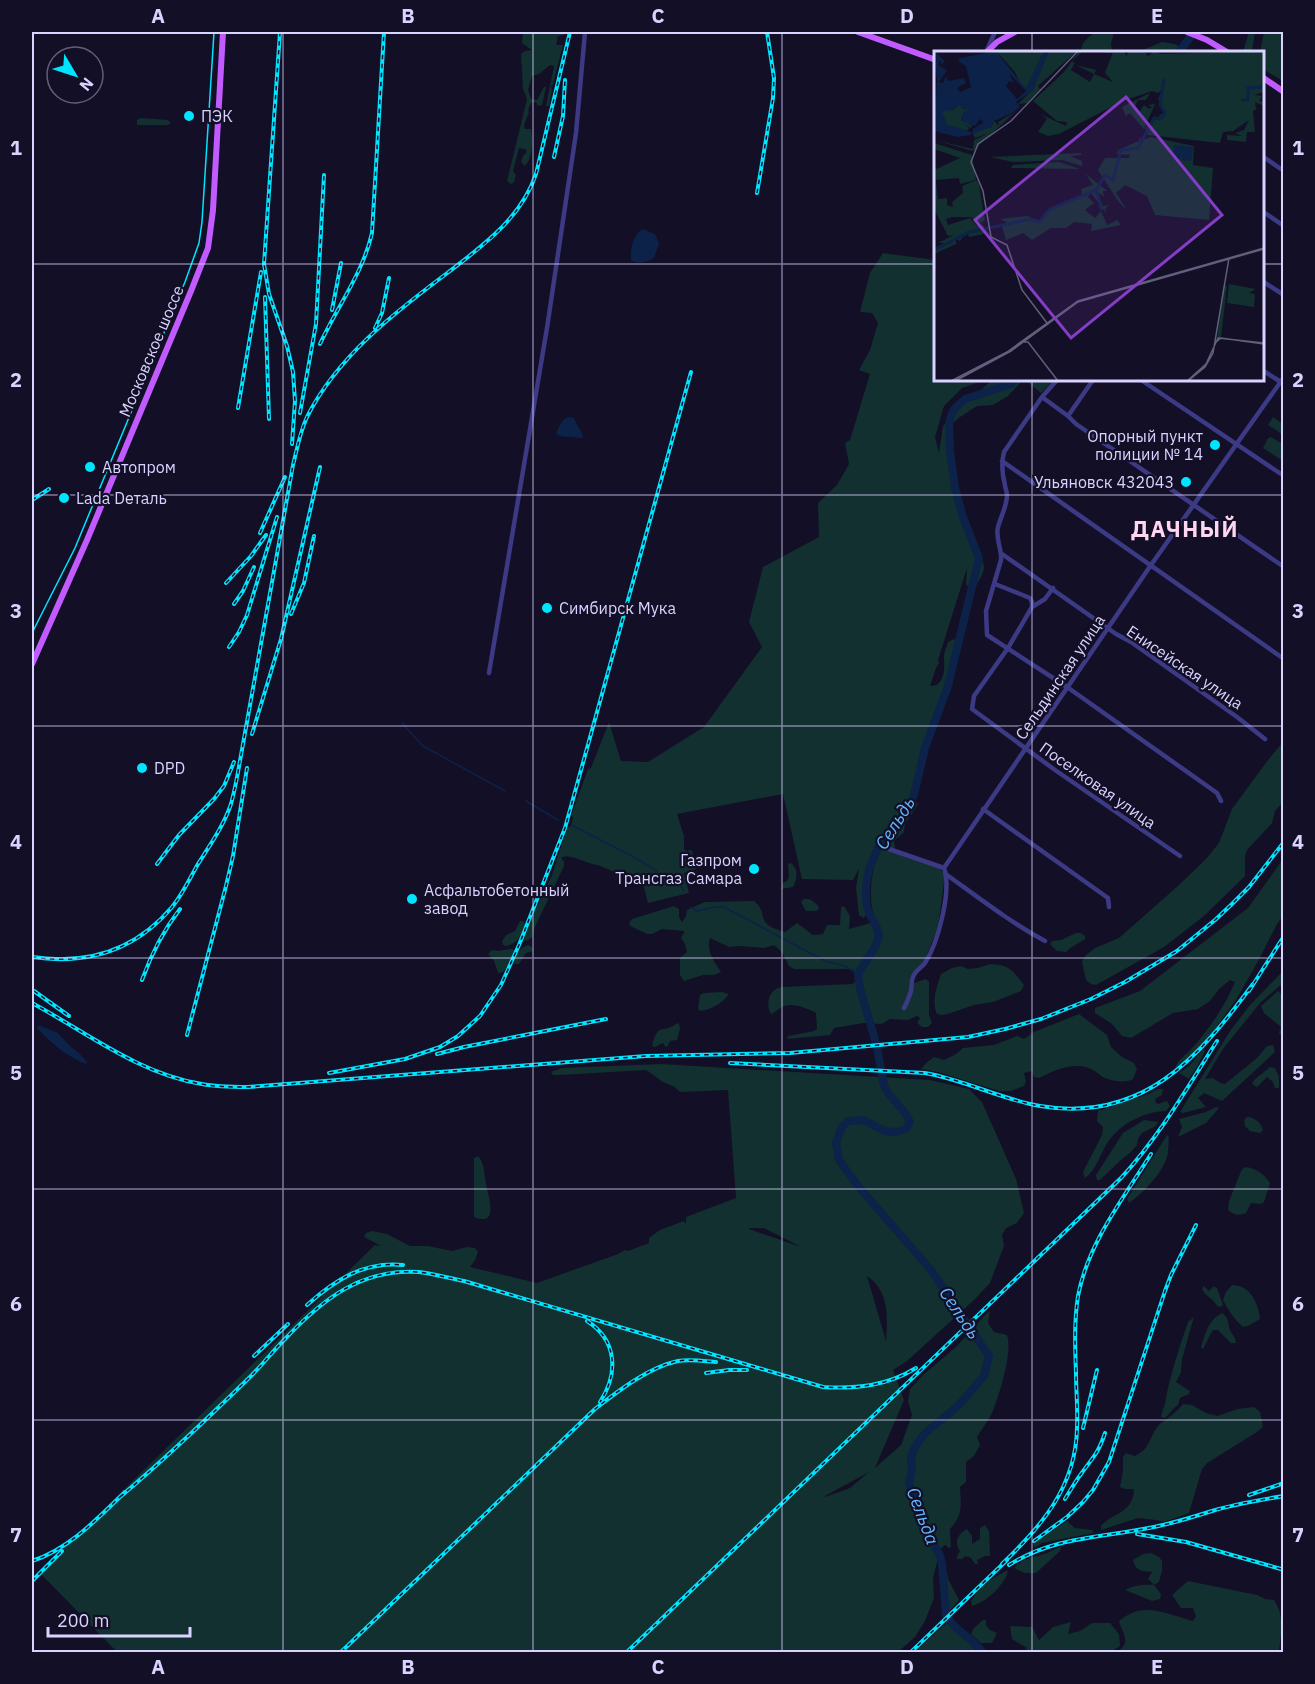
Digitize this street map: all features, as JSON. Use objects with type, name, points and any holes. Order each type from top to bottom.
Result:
[{"type":"main road","name":"Московское шоссе","points":[[32,664],[208,248],[213,210],[223,32]]},
{"type":"main road","points":[[858,32],[934,59]]},
{"type":"main road","points":[[988,51],[997,42],[1014,32]]},
{"type":"main road","points":[[1187,32],[1225,51]]},
{"type":"main road","points":[[1264,78],[1284,92]]},
{"type":"street","points":[[489,673],[547,328],[576,133],[585,32]]},
{"type":"street","points":[[987,51],[994,32]]},
{"type":"street","points":[[1005,32],[1014,32]]},
{"type":"street","points":[[1264,157],[1284,171]]},
{"type":"street","points":[[1264,212],[1284,226]]},
{"type":"street","points":[[1264,282],[1284,296]]},
{"type":"street","points":[[1264,371],[1282,381]]},
{"type":"street","points":[[1057,381],[1042,397],[1004,452],[1002,471],[1007,494],[997,536],[1002,554],[986,610],[987,635],[1067,687],[1217,793],[1221,801]]},
{"type":"street","points":[[1068,416],[1092,381]]},
{"type":"street","points":[[1142,381],[1284,476]]},
{"type":"street","name":"Сельдинская улица","points":[[944,868],[1107,628],[1282,381]]},
{"type":"street","points":[[1042,397],[1076,424],[1284,567]]},
{"type":"street","points":[[1002,461],[1284,659]]},
{"type":"street","name":"Енисейская улица","points":[[1002,554],[1238,717],[1265,739]]},
{"type":"street","points":[[995,584],[1030,598],[1032,607]]},
{"type":"street","points":[[1008,648],[1032,607],[1041,602],[1053,588]]},
{"type":"street","name":"Поселковая улица","points":[[1008,648],[974,696],[972,705],[974,711],[1180,856]]},
{"type":"street","points":[[983,809],[1108,898],[1109,907]]},
{"type":"street","points":[[889,849],[944,868],[947,875],[945,901],[937,939],[925,963],[912,979],[904,1008]]},
{"type":"street","points":[[947,875],[988,905],[1045,941]]},
{"type":"green space","points":[[523,32],[565,32],[564,35],[558,36],[556,45],[563,45],[551,86],[549,106],[546,106],[554,66],[550,65],[539,74],[532,76],[528,90],[531,99],[537,100],[546,87],[542,105],[538,106],[536,102],[531,103],[528,110],[524,125],[525,129],[531,129],[531,153],[525,166],[521,162],[527,152],[519,148],[513,171],[516,175],[511,184],[507,181],[527,99],[523,89],[521,54],[532,50],[522,43]]},
{"type":"green space","points":[[1096,32],[1114,32],[1112,51],[1081,51],[1088,38]]},
{"type":"green space","points":[[1249,32],[1255,32],[1252,51],[1243,51]]},
{"type":"green space","points":[[1264,32],[1283,32],[1283,81],[1264,70],[1264,51],[1260,51]]},
{"type":"green space","points":[[1162,42],[1175,44],[1187,51],[1143,51]]},
{"type":"green space","points":[[140,118],[168,120],[171,123],[168,125],[137,125],[137,120]]},
{"type":"green space","points":[[883,253],[934,260],[934,381],[982,381],[962,388],[944,406],[935,437],[939,453],[943,426],[989,383],[988,381],[1022,381],[1008,396],[993,405],[977,406],[953,423],[954,466],[962,511],[969,538],[982,559],[984,570],[975,588],[968,587],[966,584],[967,568],[930,686],[937,685],[942,678],[945,651],[948,642],[954,639],[958,645],[948,686],[925,748],[914,795],[914,800],[918,804],[905,824],[904,832],[894,841],[895,848],[889,850],[940,869],[945,875],[938,927],[924,962],[910,978],[909,986],[926,979],[929,982],[929,1015],[932,1023],[928,1027],[922,1027],[917,1023],[920,1018],[917,1016],[908,1020],[890,1019],[882,1024],[864,1023],[834,1028],[830,1035],[787,1039],[788,1036],[817,1029],[816,1013],[803,1007],[789,1005],[771,1014],[768,1001],[771,994],[782,987],[852,984],[855,982],[854,970],[794,969],[789,966],[782,952],[774,945],[764,948],[729,947],[710,938],[710,952],[721,972],[684,981],[680,975],[680,958],[687,952],[681,938],[684,931],[662,929],[647,934],[630,926],[629,923],[632,919],[674,906],[679,909],[682,922],[687,910],[705,902],[754,901],[760,907],[768,925],[785,932],[797,923],[813,935],[823,934],[827,925],[840,925],[841,907],[844,906],[850,916],[849,929],[871,923],[875,917],[871,889],[876,860],[867,877],[868,911],[864,918],[859,915],[856,888],[859,869],[853,880],[802,879],[783,794],[677,814],[684,836],[684,849],[692,850],[696,869],[684,873],[689,893],[648,903],[643,884],[598,865],[567,856],[562,857],[564,866],[534,929],[533,937],[526,941],[522,939],[552,875],[567,828],[571,826],[573,817],[571,816],[588,769],[591,768],[609,722],[621,761],[648,762],[704,727],[762,647],[749,622],[763,567],[819,537],[818,503],[837,485],[849,464],[845,443],[850,440],[870,374],[859,370],[870,350],[878,323],[872,313],[860,312],[870,273]]},
{"type":"green space","points":[[1026,381],[1053,381],[1041,393]]},
{"type":"green space","points":[[1273,417],[1283,424],[1283,435],[1268,425]]},
{"type":"green space","points":[[1271,437],[1283,444],[1283,461],[1263,448],[1268,438]]},
{"type":"green space","points":[[1283,742],[1283,802],[1275,811],[1272,823],[1247,850],[1245,876],[1204,916],[1164,947],[1096,985],[1086,980],[1082,962],[1085,956],[1095,948],[1119,938],[1206,859],[1219,843],[1232,809]]},
{"type":"green space","points":[[1283,859],[1283,916],[1236,1000],[1201,1048],[1185,1063],[1175,1069],[1211,1024],[1227,1000],[1235,982],[1230,980],[1210,1001],[1198,1009],[1173,1013],[1131,1038],[1122,1036],[1112,1024],[1095,1013],[1095,1008],[1140,991],[1248,908]]},
{"type":"green space","points":[[791,863],[796,872],[793,887],[781,889],[783,883],[789,878],[788,864]]},
{"type":"green space","points":[[804,899],[812,901],[819,909],[806,911],[801,902]]},
{"type":"green space","points":[[520,921],[525,924],[520,936],[513,944],[504,946],[502,942],[504,938],[515,931]]},
{"type":"green space","points":[[1081,933],[1085,939],[1066,952],[1057,951],[1050,944],[1052,941],[1061,940]]},
{"type":"green space","points":[[528,945],[533,951],[526,953],[519,964],[515,964],[517,953]]},
{"type":"green space","points":[[513,949],[515,951],[508,966],[503,972],[498,973],[494,961],[488,954],[492,950]]},
{"type":"green space","points":[[990,964],[1006,967],[1013,972],[1024,985],[1021,991],[993,1002],[974,1005],[948,1014],[937,1014],[936,989],[941,974],[961,966],[968,969]]},
{"type":"green space","points":[[1283,971],[1283,983],[1260,1003],[1223,1049],[1205,1079],[1213,1078],[1225,1084],[1257,1058],[1267,1046],[1273,1045],[1275,1052],[1222,1101],[1204,1093],[1198,1098],[1206,1107],[1180,1112],[1230,1031],[1250,1005]]},
{"type":"green space","points":[[1278,991],[1283,996],[1283,1037],[1279,1033],[1281,1027],[1264,1013],[1261,1006]]},
{"type":"green space","points":[[722,992],[729,994],[720,1003],[712,1008],[700,1011],[698,1009],[700,995]]},
{"type":"green space","points":[[1079,1014],[1107,1035],[1111,1047],[1122,1057],[1134,1063],[1137,1069],[1133,1079],[1112,1080],[1083,1066],[1070,1066],[1039,1078],[1034,1077],[1032,1071],[1024,1073],[1026,1081],[1024,1086],[1011,1091],[999,1091],[921,1069],[934,1057],[944,1060],[963,1048],[994,1045],[1017,1036],[1024,1039],[1034,1032]]},
{"type":"green space","points":[[677,1023],[680,1029],[677,1040],[670,1041],[667,1047],[663,1043],[652,1046],[659,1030]]},
{"type":"green space","points":[[1203,1050],[1205,1051],[1189,1079],[1179,1073],[1189,1066]]},
{"type":"green space","points":[[661,1064],[930,1080],[969,1089],[982,1102],[1016,1179],[1024,1213],[1017,1223],[1006,1228],[1002,1235],[1004,1246],[990,1283],[907,1361],[893,1370],[904,1400],[875,1468],[901,1445],[912,1415],[908,1401],[910,1389],[956,1347],[990,1311],[988,1323],[994,1332],[1007,1335],[1008,1352],[1004,1374],[992,1413],[977,1437],[980,1445],[974,1456],[966,1462],[966,1482],[960,1487],[959,1514],[950,1529],[951,1547],[945,1545],[940,1549],[933,1579],[934,1598],[925,1621],[915,1637],[898,1652],[117,1652],[39,1572],[375,1245],[381,1246],[364,1237],[366,1233],[372,1231],[387,1234],[410,1246],[428,1246],[452,1251],[467,1247],[475,1248],[478,1252],[470,1267],[537,1283],[649,1243],[649,1238],[660,1230],[684,1221],[686,1224],[686,1217],[736,1198],[728,1090],[680,1092],[646,1070],[560,1075],[553,1075],[551,1072],[562,1068]],"holes":[[[764,1228],[801,1247],[749,1229]],[[867,1276],[880,1289],[886,1305],[886,1341]],[[869,1472],[850,1488],[825,1496]]]},
{"type":"green space","points":[[1270,1067],[1275,1068],[1279,1077],[1279,1088],[1275,1088],[1273,1082],[1267,1077],[1257,1087],[1252,1084],[1254,1080]]},
{"type":"green space","points":[[1163,1089],[1162,1095],[1156,1098],[1155,1102],[1158,1104],[1167,1101],[1170,1106],[1166,1111],[1141,1116],[1119,1129],[1085,1178],[1083,1172],[1102,1135],[1103,1127],[1097,1121],[1098,1111]]},
{"type":"green space","points":[[1219,1108],[1206,1123],[1178,1137],[1182,1127],[1179,1119]]},
{"type":"green space","points":[[1247,1117],[1260,1124],[1263,1130],[1260,1133],[1250,1131],[1245,1126],[1244,1120]]},
{"type":"green space","points":[[1144,1120],[1158,1122],[1156,1126],[1142,1133],[1137,1145],[1130,1153],[1100,1180],[1097,1180],[1096,1175],[1123,1133]]},
{"type":"green space","points":[[1167,1135],[1169,1137],[1168,1155],[1161,1170],[1129,1203],[1127,1199]]},
{"type":"green space","points":[[478,1156],[483,1166],[490,1202],[490,1214],[487,1218],[482,1219],[474,1217],[474,1158]]},
{"type":"green space","points":[[1246,1167],[1260,1172],[1270,1183],[1264,1202],[1251,1203],[1246,1213],[1232,1213],[1228,1210],[1229,1201],[1242,1169]]},
{"type":"green space","points":[[1232,1285],[1249,1292],[1257,1305],[1260,1319],[1243,1327],[1234,1318],[1223,1300]]},
{"type":"green space","points":[[1204,1286],[1209,1291],[1214,1286],[1217,1288],[1223,1305],[1221,1307],[1217,1306],[1204,1292],[1202,1289]]},
{"type":"green space","points":[[1222,1313],[1227,1319],[1236,1343],[1231,1343],[1218,1330],[1213,1330],[1203,1349],[1201,1347],[1208,1327]]},
{"type":"green space","points":[[1194,1317],[1182,1359],[1181,1372],[1176,1382],[1190,1391],[1189,1394],[1180,1398],[1178,1405],[1165,1418],[1161,1417],[1181,1342],[1188,1322]]},
{"type":"green space","points":[[1183,1404],[1192,1405],[1217,1416],[1238,1409],[1254,1407],[1260,1412],[1263,1427],[1207,1463],[1202,1469],[1189,1513],[1164,1522],[1138,1518],[1101,1530],[1101,1526],[1122,1512],[1133,1497],[1134,1489],[1120,1487],[1123,1457],[1126,1453],[1135,1456],[1145,1449],[1157,1427]]},
{"type":"green space","points":[[1067,1521],[1075,1528],[1092,1530],[1094,1533],[1042,1543],[1034,1547],[1033,1544]]},
{"type":"green space","points":[[985,1525],[989,1531],[990,1556],[977,1560],[978,1564],[966,1556],[957,1559],[960,1551],[957,1542],[961,1533],[967,1529],[972,1536],[972,1544],[980,1539],[980,1528]]},
{"type":"green space","points":[[1062,1546],[1060,1551],[1036,1573],[1025,1573],[1014,1568],[1025,1560]]},
{"type":"green space","points":[[1151,1553],[1162,1561],[1159,1582],[1154,1585],[1148,1579],[1152,1572],[1138,1569],[1133,1560],[1143,1554]]},
{"type":"green space","points":[[1008,1571],[1006,1577],[994,1593],[972,1606],[971,1601],[982,1587]]},
{"type":"green space","points":[[947,1572],[948,1579],[959,1600],[949,1612],[943,1587]]},
{"type":"green space","points":[[1188,1581],[1274,1600],[1281,1619],[1279,1652],[1117,1652],[1125,1641],[1119,1621],[1137,1611],[1155,1610],[1193,1621],[1196,1616],[1193,1608],[1181,1608],[1172,1595]]},
{"type":"green space","points":[[1139,1585],[1154,1585],[1161,1594],[1160,1599],[1152,1601],[1125,1590]]},
{"type":"green space","points":[[983,1620],[986,1620],[986,1625],[990,1630],[997,1633],[992,1643],[981,1643],[971,1634]]},
{"type":"green space","points":[[1071,1622],[1068,1634],[1080,1631],[1092,1623],[1110,1623],[1119,1634],[1120,1646],[1111,1652],[1024,1652],[1027,1648],[1012,1639],[1010,1626],[1032,1627],[1039,1640],[1053,1627]]},
{"type":"green space","points":[[947,1623],[964,1639],[968,1639],[977,1652],[914,1652]]},
{"type":"water","points":[[643,229],[655,234],[659,243],[654,258],[639,263],[631,260],[632,247],[637,234]]},
{"type":"water","points":[[569,417],[574,418],[583,437],[559,436],[556,433],[563,421]]},
{"type":"water","points":[[38,1025],[58,1033],[80,1054],[87,1062],[86,1064],[56,1046],[37,1028]]},
{"type":"waterway","name":"Сельдь","points":[[1180,51],[1194,32]]},
{"type":"waterway","name":"Сельдь","points":[[982,1652],[946,1616],[940,1556],[925,1528],[909,1483],[912,1469],[911,1457],[915,1447],[924,1434],[958,1406],[984,1376],[989,1356],[931,1270],[858,1186],[839,1160],[836,1143],[842,1127],[848,1121],[864,1120],[884,1131],[895,1132],[906,1129],[910,1122],[884,1086],[877,1047],[860,988],[858,974],[875,947],[879,936],[868,911],[866,886],[869,869],[878,848],[898,824],[914,795],[925,748],[948,686],[979,558],[963,517],[955,488],[950,451],[951,416],[954,409],[965,399],[1014,381]]},
{"type":"waterway","points":[[402,723],[423,746],[505,791]]},
{"type":"waterway","points":[[526,801],[558,820]]},
{"type":"waterway","points":[[573,826],[657,871]]},
{"type":"waterway","points":[[663,874],[682,887],[684,891]]},
{"type":"waterway","points":[[690,907],[697,911],[724,907],[825,961],[845,966],[858,974]]},
{"type":"tram line","points":[[32,633],[75,548],[199,243],[214,32]]},
{"type":"railway","points":[[280,32],[264,264],[269,294],[287,346],[293,372],[295,401],[292,444]]},
{"type":"railway","points":[[320,344],[356,276],[372,233],[384,32]]},
{"type":"railway","points":[[32,957],[72,959],[109,952],[126,944],[158,922],[183,892],[231,804],[293,465],[307,417],[319,395],[334,375],[368,338],[486,242],[521,205],[536,174],[570,32]]},
{"type":"railway","points":[[757,193],[773,98],[774,78],[767,32]]},
{"type":"railway","points":[[554,157],[563,116],[565,80]]},
{"type":"railway","points":[[300,413],[316,324],[324,175]]},
{"type":"railway","points":[[332,310],[341,263]]},
{"type":"railway","points":[[238,408],[261,272]]},
{"type":"railway","points":[[375,328],[382,313],[389,278]]},
{"type":"railway","points":[[265,297],[269,419]]},
{"type":"railway","points":[[329,1073],[405,1059],[440,1047],[458,1036],[480,1016],[501,985],[565,828],[691,372]]},
{"type":"railway","points":[[252,734],[281,639],[320,467]]},
{"type":"railway","points":[[260,533],[285,477]]},
{"type":"railway","points":[[32,500],[49,489]]},
{"type":"railway","points":[[229,647],[247,615],[277,517]]},
{"type":"railway","points":[[226,583],[251,556],[266,535]]},
{"type":"railway","points":[[291,614],[304,583],[314,536]]},
{"type":"railway","points":[[234,604],[254,567]]},
{"type":"railway","points":[[157,864],[179,835],[224,786],[234,762]]},
{"type":"railway","points":[[187,1035],[233,856],[247,768]]},
{"type":"railway","points":[[32,1003],[114,1051],[156,1071],[202,1084],[230,1087],[646,1056],[790,1053],[968,1037],[1041,1019],[1091,999],[1177,951],[1215,920],[1249,887],[1284,842]]},
{"type":"railway","points":[[142,980],[158,943],[180,909]]},
{"type":"railway","points":[[1249,991],[1284,936]]},
{"type":"railway","points":[[730,1063],[925,1073],[1040,1106],[1076,1109],[1109,1105],[1138,1095],[1164,1080],[1188,1060],[1211,1037],[1253,984]]},
{"type":"railway","points":[[34,991],[69,1016]]},
{"type":"railway","points":[[437,1054],[606,1019]]},
{"type":"railway","points":[[627,1652],[1121,1178],[1160,1129],[1217,1041]]},
{"type":"railway","points":[[1002,1564],[1043,1520],[1054,1504],[1070,1468],[1075,1449],[1077,1421],[1075,1344],[1078,1296],[1098,1240],[1151,1154]]},
{"type":"railway","points":[[1034,1541],[1083,1502],[1093,1490],[1109,1462],[1165,1291],[1196,1225]]},
{"type":"railway","points":[[307,1305],[339,1280],[351,1274],[375,1266],[403,1265]]},
{"type":"railway","points":[[120,1497],[219,1407],[313,1312],[344,1289],[379,1275],[419,1272],[464,1281],[823,1387],[871,1385],[894,1379],[916,1368]]},
{"type":"railway","points":[[587,1321],[604,1338],[612,1358],[610,1380],[600,1402]]},
{"type":"railway","points":[[254,1356],[288,1324]]},
{"type":"railway","points":[[341,1652],[604,1402],[634,1380],[667,1364],[687,1360],[716,1362]]},
{"type":"railway","points":[[706,1373],[747,1370]]},
{"type":"railway","points":[[1083,1428],[1097,1370]]},
{"type":"railway","points":[[1065,1499],[1097,1451],[1105,1433]]},
{"type":"railway","points":[[1249,1495],[1284,1483]]},
{"type":"railway","points":[[32,1561],[70,1541],[93,1523],[125,1492]]},
{"type":"railway","points":[[1009,1565],[1026,1555],[1061,1543],[1154,1527],[1230,1506],[1284,1496]]},
{"type":"railway","points":[[1137,1534],[1186,1542],[1281,1569]]},
{"type":"railway","points":[[32,1581],[62,1551]]},
{"type":"railway","points":[[911,1652],[1007,1560]]},
{"type":"place","name":"ПЭК","points":[[189,116]]},
{"type":"place","name":"Опорный пункт полиции № 14","points":[[1215,445]]},
{"type":"place","name":"Автопром","points":[[90,467]]},
{"type":"place","name":"Ульяновск 432043","points":[[1186,482]]},
{"type":"place","name":"Lada Dеталь","points":[[64,498]]},
{"type":"place","name":"Симбирск Мука","points":[[547,608]]},
{"type":"place","name":"DPD","points":[[142,768]]},
{"type":"place","name":"Газпром Трансгаз Самара","points":[[754,869]]},
{"type":"place","name":"Асфальтобетонный завод","points":[[412,899]]},
{"type":"district","name":"ДАЧНЫЙ","points":[[1185,528]]},
{"type":"water label","name":"Сельда","points":[[923,1516]]}]
